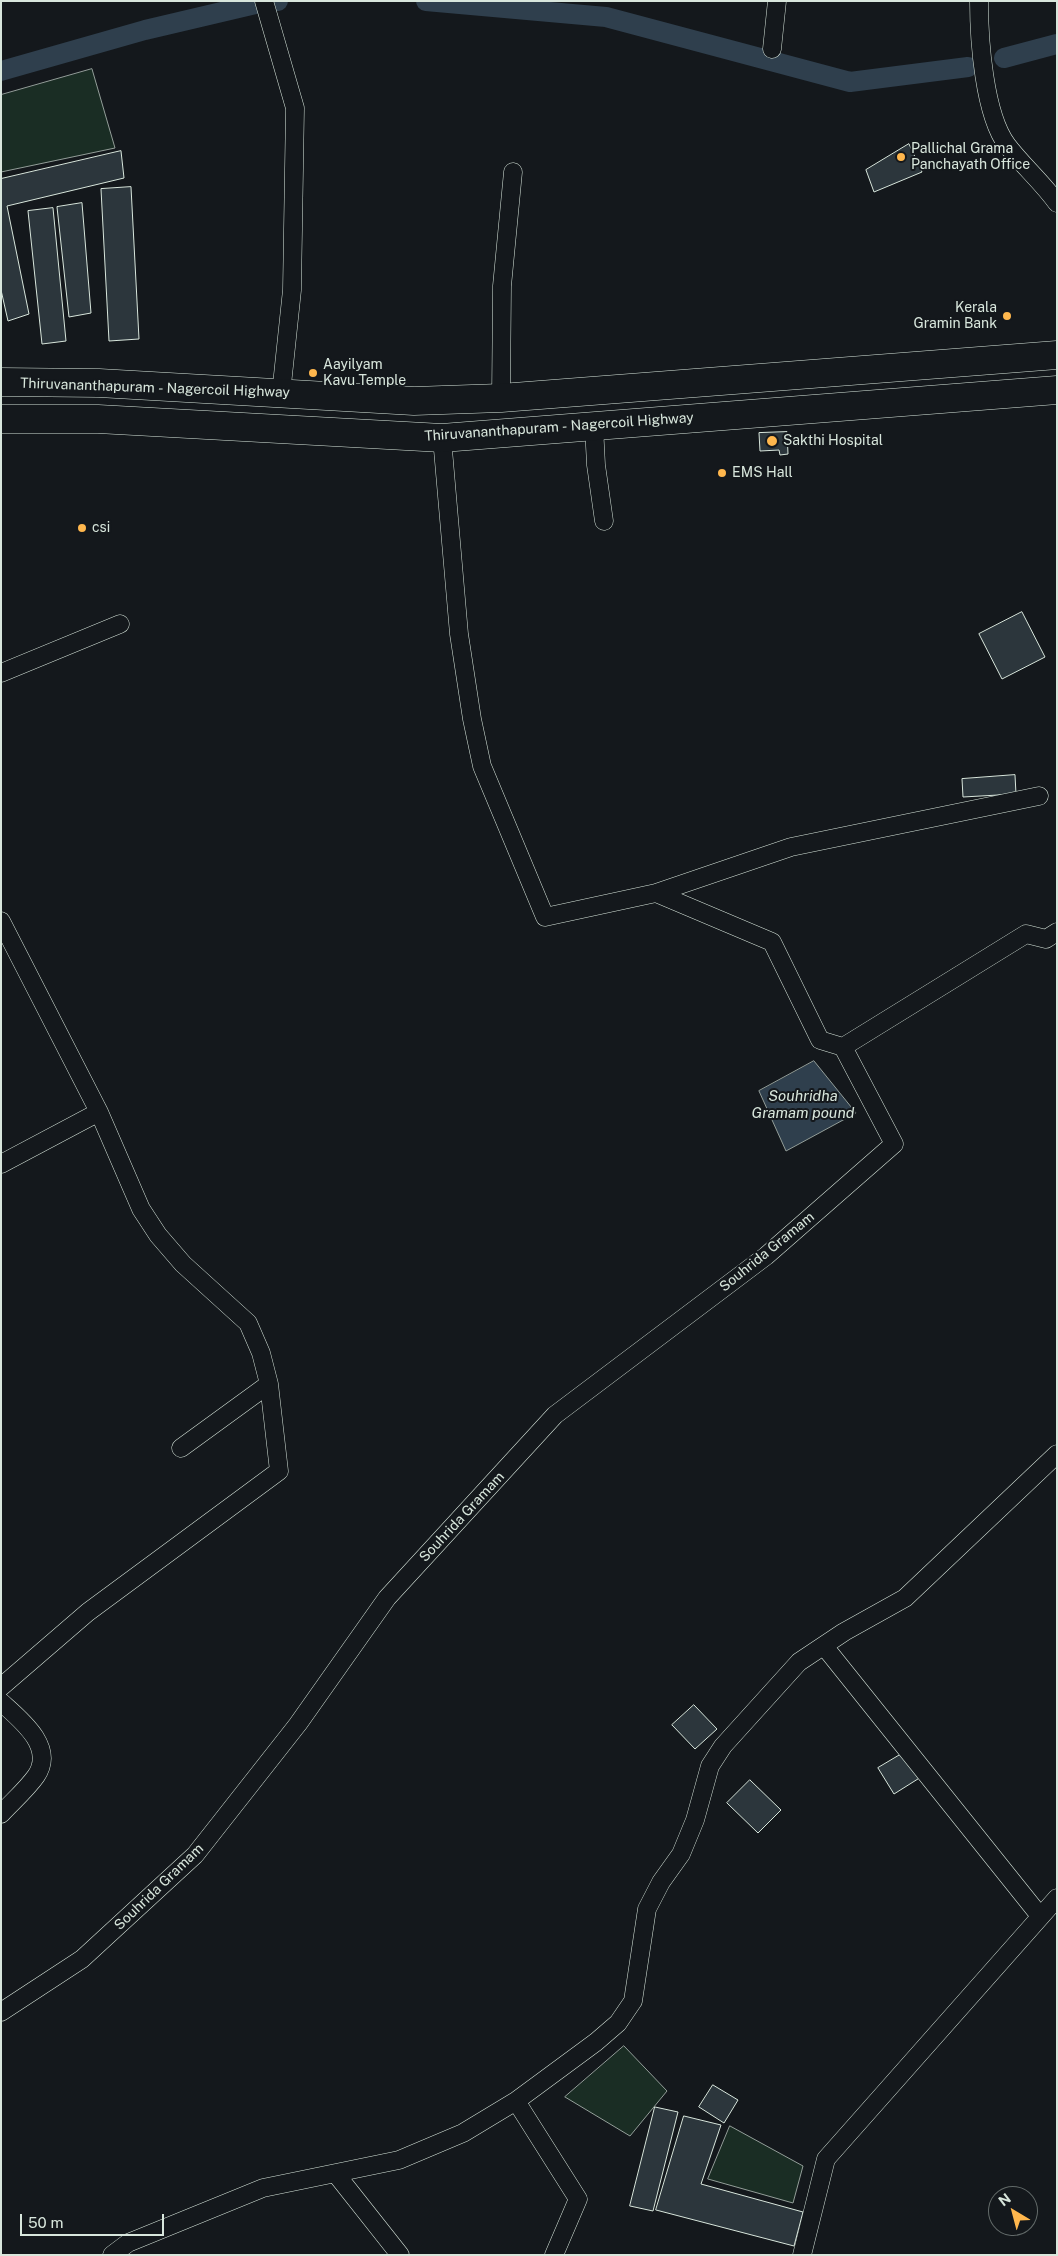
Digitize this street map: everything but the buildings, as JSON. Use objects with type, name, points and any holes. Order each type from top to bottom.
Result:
[{"type":"main road","name":"Thiruvananthapuram - Nagercoil Highway","points":[[1,382],[100,383],[414,401],[501,398],[1057,355]]},
{"type":"main road","name":"Thiruvananthapuram - Nagercoil Highway","points":[[1,419],[98,419],[442,438],[1057,390]]},
{"type":"street","points":[[264,1],[295,108],[292,290],[281,394]]},
{"type":"street","points":[[772,49],[777,1]]},
{"type":"street","points":[[979,1],[979,23],[991,111],[1007,145],[1045,186],[1057,203]]},
{"type":"street","points":[[501,398],[502,286],[513,172]]},
{"type":"street","points":[[594,426],[596,465],[604,520]]},
{"type":"street","points":[[442,438],[459,634],[472,719],[482,766],[545,917],[656,893],[791,847],[1039,796]]},
{"type":"street","points":[[1,673],[120,624]]},
{"type":"street","points":[[656,893],[772,942],[820,1040],[843,1047],[1026,934],[1046,939],[1057,932]]},
{"type":"street","points":[[1,921],[99,1112],[141,1209],[158,1235],[183,1264],[248,1323],[262,1352],[269,1384],[278,1471],[88,1612],[1,1688]]},
{"type":"street","name":"Souhrida Gramam","points":[[1,2012],[82,1959],[195,1855],[298,1724],[387,1598],[555,1415],[766,1256],[894,1144],[843,1047]]},
{"type":"street","points":[[1,1164],[99,1112]]},
{"type":"street","points":[[181,1448],[269,1384]]},
{"type":"street","points":[[112,2255],[128,2243],[263,2188],[399,2160],[463,2133],[516,2101],[596,2042],[618,2023],[632,2001],[648,1909],[660,1882],[681,1854],[695,1820],[710,1766],[723,1746],[799,1662],[904,1598],[1057,1454]]},
{"type":"street","points":[[824,1646],[1040,1916]]},
{"type":"street","points":[[1,1702],[31,1730],[41,1748],[41,1764],[37,1775],[1,1814]]},
{"type":"street","points":[[802,2255],[826,2159],[1057,1898]]},
{"type":"street","points":[[516,2101],[578,2199],[554,2255]]},
{"type":"street","points":[[336,2174],[400,2255]]},
{"type":"green space","points":[[92,69],[115,148],[1,172],[1,95]]},
{"type":"green space","points":[[624,2046],[667,2091],[630,2136],[565,2097]]},
{"type":"green space","points":[[730,2126],[803,2166],[793,2203],[708,2179]]},
{"type":"water","name":"Souhridha Gramam pound","points":[[814,1061],[856,1113],[786,1151],[759,1091]]},
{"type":"waterway","points":[[1,71],[145,30],[264,2],[278,1]]},
{"type":"waterway","points":[[426,1],[606,17],[850,82],[968,67]]},
{"type":"waterway","points":[[1004,58],[1057,44]]},
{"type":"place","name":"Pallichal Grama Panchayath Office","points":[[901,157]]},
{"type":"place","name":"Kerala Gramin Bank","points":[[1007,316]]},
{"type":"place","name":"Aayilyam Kavu Temple","points":[[313,373]]},
{"type":"place","name":"Sakthi Hospital","points":[[772,441]]},
{"type":"place","name":"EMS Hall","points":[[722,473]]},
{"type":"place","name":"csi","points":[[82,528]]}]
